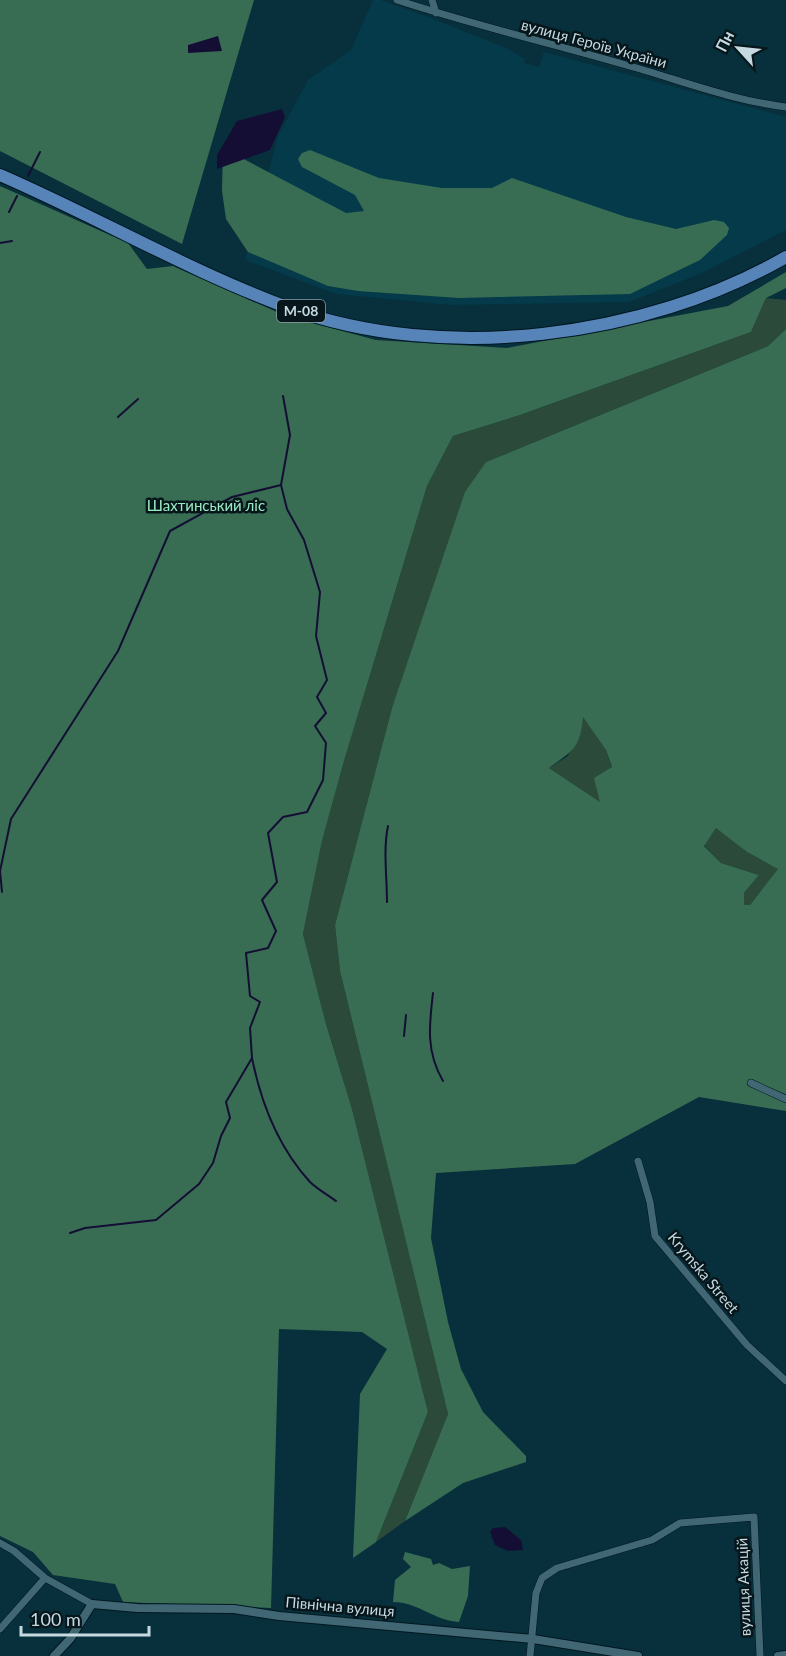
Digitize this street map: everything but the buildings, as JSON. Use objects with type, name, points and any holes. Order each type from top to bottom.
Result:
[{"type":"highway","name":"М-08","points":[[0,175],[220,279],[281,305],[347,324],[403,333],[513,335],[614,323],[702,296],[786,257]]},
{"type":"street","name":"вулиця Героїв України","points":[[397,0],[512,36],[626,65],[738,100],[786,107]]},
{"type":"street","points":[[432,0],[436,13]]},
{"type":"street","points":[[751,1083],[786,1099]]},
{"type":"street","name":"Krymska Street","points":[[638,1161],[650,1202],[655,1236],[747,1345],[786,1381]]},
{"type":"street","name":"вулиця Акацій","points":[[533,1639],[539,1586],[542,1578],[557,1568],[652,1540],[680,1523],[754,1517],[760,1656]]},
{"type":"street","name":"Північна вулиця","points":[[0,1543],[15,1551],[45,1578],[92,1604],[137,1608],[234,1609],[279,1616],[533,1639],[638,1656]]},
{"type":"street","points":[[0,1629],[45,1578]]},
{"type":"street","points":[[54,1656],[70,1639],[92,1604]]},
{"type":"street","points":[[530,1656],[533,1639]]},
{"type":"street","points":[[778,1656],[786,1655]]},
{"type":"shaded area","points":[[373,0],[381,0],[506,48],[525,59],[524,63],[539,67],[544,52],[786,117],[786,230],[702,273],[629,302],[451,305],[336,294],[245,260],[278,136],[308,80],[351,50]]},
{"type":"shaded area","points":[[218,36],[222,51],[188,53],[188,45]]},
{"type":"shaded area","points":[[282,109],[285,117],[270,150],[217,169],[217,155],[237,121]]},
{"type":"shaded area","points":[[505,1527],[521,1540],[523,1550],[508,1551],[495,1545],[490,1532],[493,1528]]},
{"type":"green space","points":[[0,0],[254,0],[182,244],[0,151]]},
{"type":"green space","points":[[223,148],[346,213],[364,211],[355,195],[302,167],[298,159],[302,153],[310,150],[379,178],[442,188],[492,188],[512,178],[626,217],[676,229],[714,220],[724,222],[729,228],[727,235],[700,260],[630,294],[459,298],[358,291],[328,286],[248,252],[226,219],[222,191]]},
{"type":"green space","name":"Шахтинський ліс","points":[[0,186],[128,243],[147,269],[173,266],[286,316],[376,340],[507,348],[728,306],[786,272],[786,288],[766,298],[751,332],[520,415],[453,436],[427,486],[344,761],[322,841],[303,934],[326,1024],[352,1109],[428,1412],[376,1542],[353,1558],[360,1394],[387,1349],[362,1332],[279,1329],[271,1608],[123,1602],[115,1584],[53,1575],[33,1552],[0,1536]]},
{"type":"green space","points":[[766,298],[786,300],[786,329],[768,346],[486,462],[392,708],[335,925],[340,971],[448,1414],[405,1521],[376,1542],[428,1412],[352,1109],[326,1024],[303,934],[322,841],[344,761],[427,486],[453,436],[520,415],[751,332]]},
{"type":"green space","points":[[786,329],[786,1111],[699,1097],[575,1164],[436,1173],[431,1238],[448,1322],[461,1369],[483,1412],[526,1456],[526,1462],[463,1483],[405,1521],[448,1414],[340,971],[335,925],[392,708],[465,492],[486,462],[768,346]],"holes":[[[583,717],[606,750],[612,767],[594,778],[600,802],[549,768],[574,748],[580,736]],[[716,828],[747,852],[778,869],[750,905],[744,905],[744,893],[759,875],[721,863],[704,846]]]},
{"type":"green space","points":[[583,716],[606,750],[612,768],[601,803],[549,768],[568,756]]},
{"type":"green space","points":[[717,827],[747,852],[779,869],[750,905],[744,905],[744,893],[759,875],[721,863],[704,845]]},
{"type":"green space","points":[[405,1552],[431,1559],[433,1565],[439,1563],[452,1569],[470,1566],[468,1596],[459,1622],[450,1621],[410,1605],[393,1602],[395,1580],[411,1567],[403,1559]]},
{"type":"waterway","points":[[28,176],[40,152]]},
{"type":"waterway","points":[[9,212],[17,196]]},
{"type":"waterway","points":[[0,243],[12,241]]},
{"type":"waterway","points":[[70,1233],[85,1228],[156,1220],[199,1184],[213,1163],[221,1136],[230,1118],[226,1102],[252,1058],[250,1028],[260,1002],[250,996],[246,953],[268,948],[276,931],[262,900],[277,882],[268,833],[283,817],[307,812],[323,780],[326,743],[315,726],[326,713],[317,697],[327,680],[316,636],[320,592],[304,540],[287,509],[281,485],[290,435],[283,396]]},
{"type":"waterway","points":[[118,417],[138,399]]},
{"type":"waterway","points":[[0,871],[11,819],[118,651],[170,531],[232,497],[281,485]]},
{"type":"waterway","points":[[387,902],[385,854],[388,826]]},
{"type":"waterway","points":[[0,871],[2,892]]},
{"type":"waterway","points":[[433,993],[431,1049],[443,1081]]},
{"type":"waterway","points":[[404,1036],[406,1015]]},
{"type":"waterway","points":[[252,1058],[260,1091],[280,1139],[310,1182],[336,1201]]}]
